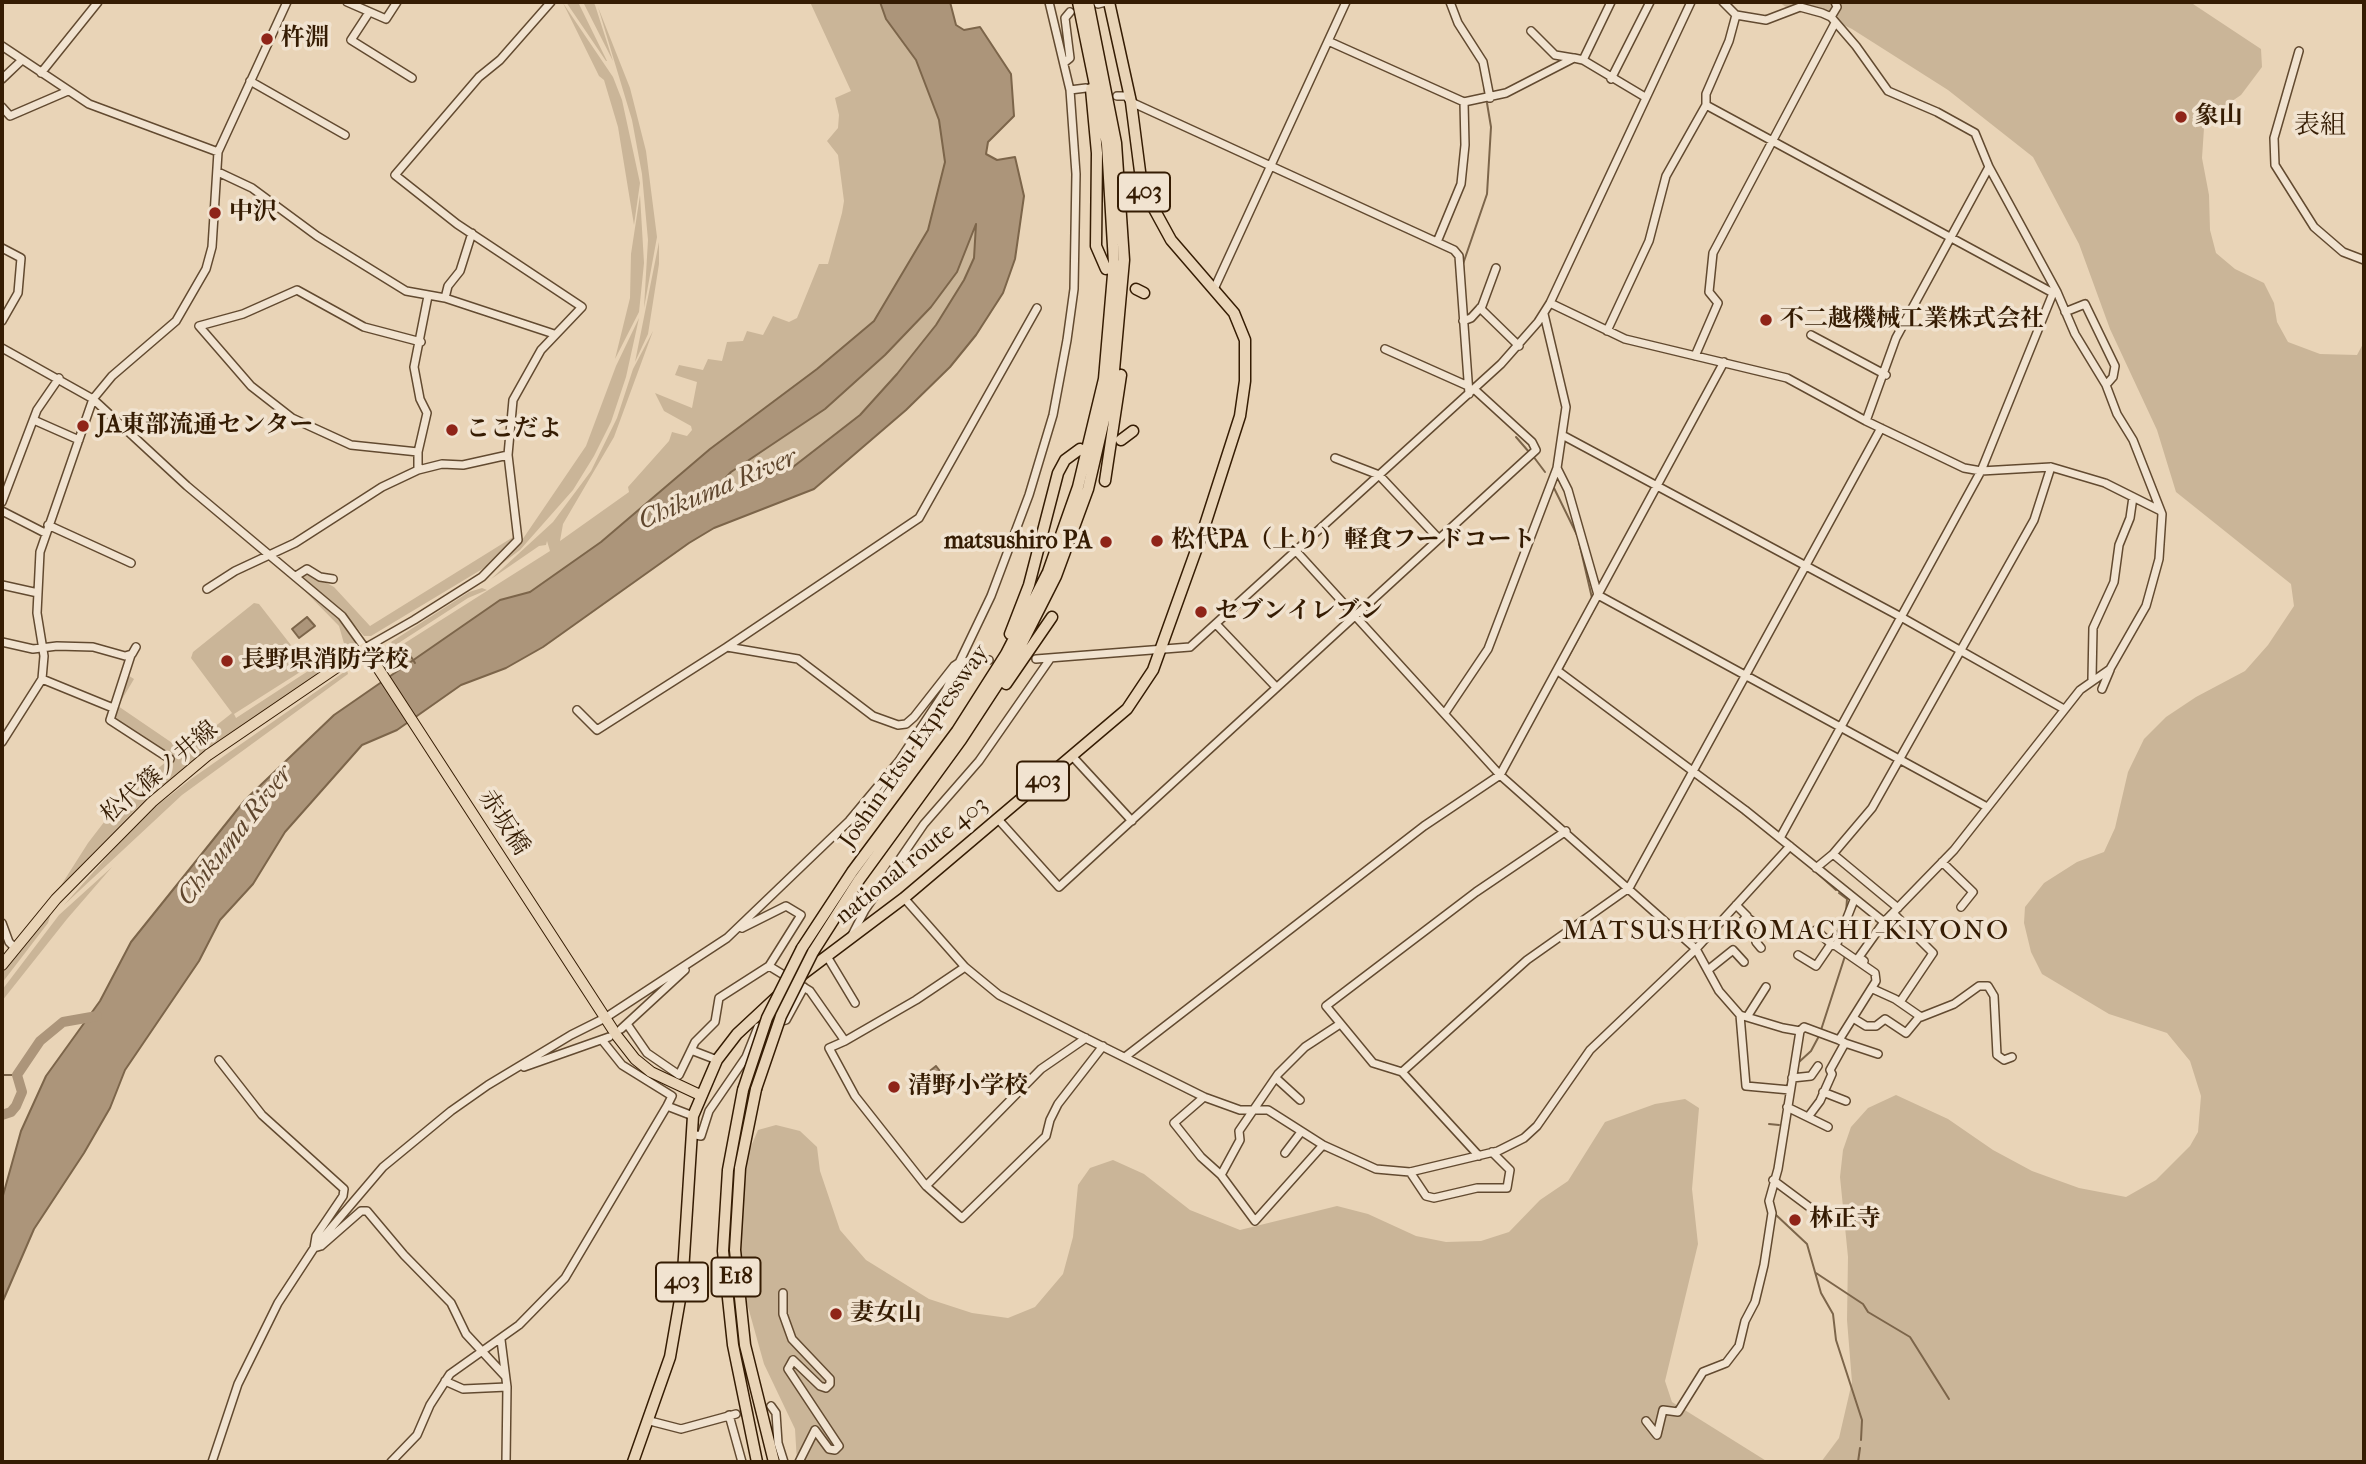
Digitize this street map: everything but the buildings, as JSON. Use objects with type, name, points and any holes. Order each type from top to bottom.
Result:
[{"type":"highway","name":"national route 403","points":[[633,1462],[665,1378],[680,1300],[693,1116],[717,1060],[737,1034],[850,938],[904,898],[1127,709],[1153,670],[1240,416],[1245,340],[1234,313],[1215,287],[1171,240],[1154,214],[1142,187],[1131,102],[1101,2]]},
{"type":"highway","name":"Joshin-Etsu Expressway","points":[[774,1462],[745,1345],[735,1250],[740,1168],[755,1089],[808,950],[923,793],[1014,659],[1068,547],[1088,489],[1108,408],[1118,342],[1124,260],[1116,143],[1101,2]]},
{"type":"highway","name":"Joshin-Etsu Expressway","points":[[757,1462],[733,1345],[724,1261],[728,1170],[743,1090],[767,1018],[852,872],[957,731],[1011,645],[1048,572],[1078,487],[1104,379],[1113,296],[1111,183],[1103,118],[1075,5]]},
{"type":"highway","points":[[1075,5],[1095,131],[1096,246],[1106,269]]},
{"type":"highway","points":[[1105,481],[1121,370],[1124,260]]},
{"type":"highway","points":[[1121,440],[1133,431]]},
{"type":"highway","points":[[957,731],[1017,618],[1035,564],[1058,473],[1065,460],[1080,449]]},
{"type":"highway","points":[[923,793],[976,727],[1052,617]]},
{"type":"main road","name":"松代篠ノ井線","points":[[2,965],[56,899],[160,794],[208,755],[367,652]]},
{"type":"main road","name":"赤坂橋","points":[[367,652],[603,1016]]},
{"type":"main road","points":[[603,1016],[635,1059],[651,1072],[700,1095]]},
{"type":"street","points":[[41,73],[98,2]]},
{"type":"street","points":[[2,742],[43,679],[37,613],[40,552],[93,399],[112,376],[176,321],[197,288],[210,258],[218,152],[287,2]]},
{"type":"street","points":[[347,2],[386,19],[397,2]]},
{"type":"street","points":[[2,348],[93,399],[187,486],[342,616],[367,652],[482,577],[516,543],[520,535],[508,456],[513,400],[526,373],[554,334],[582,307],[472,233],[395,175],[479,77],[500,60],[551,2]]},
{"type":"street","points":[[727,937],[786,906],[801,915],[769,966],[719,998],[715,1022],[695,1042],[679,1075],[647,1053],[624,1026],[690,965],[727,937],[849,821],[874,793],[922,729],[960,662],[991,596],[1029,495],[1053,415],[1068,340],[1077,227],[1070,90],[1049,2]]},
{"type":"street","points":[[1215,287],[1346,2]]},
{"type":"street","points":[[1450,2],[1458,23],[1483,62],[1490,98]]},
{"type":"street","points":[[1328,41],[1464,102],[1490,98],[1578,59],[1609,2]]},
{"type":"street","points":[[1611,79],[1650,2]]},
{"type":"street","points":[[1036,660],[1190,648],[1519,346],[1550,303],[1644,97],[1691,2]]},
{"type":"street","points":[[1723,2],[1737,15],[1766,20],[1800,7],[1810,7],[1833,20],[1888,91],[1937,112],[1975,133],[2075,334],[2106,385],[2116,414],[2133,440],[2162,514],[2161,548],[2146,606],[2110,669],[2102,689]]},
{"type":"street","points":[[1695,356],[1718,303],[1709,292],[1713,253],[1833,20],[1837,8],[1835,2]]},
{"type":"street","points":[[1065,62],[1070,58],[1065,18],[1075,5]]},
{"type":"street","points":[[368,13],[351,40],[412,78]]},
{"type":"street","points":[[1607,331],[1649,242],[1667,176],[1706,105],[1706,94],[1737,15]]},
{"type":"street","points":[[1531,31],[1555,55],[1578,59],[1644,97]]},
{"type":"street","points":[[2,46],[68,91],[123,118],[165,130],[218,152]]},
{"type":"street","points":[[2299,51],[2274,138],[2275,165],[2314,227],[2343,252],[2364,260]]},
{"type":"street","points":[[2,79],[22,60]]},
{"type":"street","points":[[250,81],[345,135]]},
{"type":"street","points":[[1070,90],[1086,88]]},
{"type":"street","points":[[2,107],[10,116],[68,91]]},
{"type":"street","points":[[1116,96],[1126,96],[1131,102],[1450,247],[1459,256],[1470,390]]},
{"type":"street","points":[[1437,242],[1461,184],[1465,145],[1464,102]]},
{"type":"street","points":[[1706,105],[2055,293]]},
{"type":"street","points":[[1866,421],[1885,375],[1896,338],[1990,167]]},
{"type":"street","points":[[218,172],[252,188],[317,236],[406,290],[445,298],[554,334]]},
{"type":"street","points":[[445,298],[448,286],[460,271],[472,233]]},
{"type":"street","points":[[2,248],[21,258],[18,293],[2,321]]},
{"type":"street","points":[[1463,321],[1471,318],[1480,308],[1496,268]]},
{"type":"street","points":[[418,452],[351,445],[292,418],[251,386],[199,326],[243,314],[297,290],[364,327],[421,342]]},
{"type":"street","points":[[1780,838],[1981,471],[2055,293]]},
{"type":"street","points":[[418,470],[418,452],[427,412],[420,399],[414,367],[428,296]]},
{"type":"street","points":[[1550,303],[1625,339],[1787,378],[1866,421],[1964,468],[1981,471],[2051,467],[2105,482],[2159,510]]},
{"type":"street","points":[[2065,312],[2085,304],[2115,366],[2113,377],[2106,385]]},
{"type":"street","points":[[577,710],[597,730],[727,647],[919,518],[1037,308]]},
{"type":"street","points":[[1480,308],[1519,346]]},
{"type":"street","points":[[1445,713],[1488,649],[1557,468],[1564,436],[1566,407],[1544,314]]},
{"type":"street","points":[[1811,335],[1885,375]]},
{"type":"street","points":[[998,818],[1059,887],[1536,450],[1532,442],[1470,390],[1385,349]]},
{"type":"street","points":[[1125,1057],[1424,826],[1500,775],[1724,362]]},
{"type":"street","points":[[2,502],[36,421],[37,410],[59,378]]},
{"type":"street","points":[[36,421],[79,440]]},
{"type":"street","points":[[1402,1072],[1527,960],[1629,888],[1881,428]]},
{"type":"street","points":[[1564,436],[1901,617],[2064,709]]},
{"type":"street","points":[[207,589],[269,554],[295,543],[382,487],[418,470],[442,464],[463,465],[508,456]]},
{"type":"street","points":[[1335,458],[1378,475],[1439,539]]},
{"type":"street","points":[[1816,868],[1833,854],[1872,808],[2034,520],[2051,467]]},
{"type":"street","points":[[1557,468],[1572,503],[1598,595],[1987,807]]},
{"type":"street","points":[[2092,679],[2092,628],[2114,582],[2119,545],[2130,518],[2133,497]]},
{"type":"street","points":[[2,511],[131,563]]},
{"type":"street","points":[[1296,551],[1500,775],[1696,948],[1730,1007],[1744,1016],[1800,1031]]},
{"type":"street","points":[[296,576],[307,569],[320,577],[333,579]]},
{"type":"street","points":[[2,585],[38,593]]},
{"type":"street","points":[[1216,624],[1276,687]]},
{"type":"street","points":[[2,642],[42,649],[69,646],[131,655]]},
{"type":"street","points":[[136,647],[110,720],[170,760]]},
{"type":"street","points":[[727,647],[798,659],[873,716],[898,725],[906,724],[914,717],[960,662],[989,660]]},
{"type":"street","points":[[850,938],[864,910],[924,824],[979,761],[1049,659]]},
{"type":"street","points":[[1870,970],[1859,957],[1884,922],[1942,862],[2028,760],[2064,709],[2092,679],[2110,669]]},
{"type":"street","points":[[1558,671],[1780,838],[1884,922]]},
{"type":"street","points":[[43,679],[113,708]]},
{"type":"street","points":[[1073,757],[1132,821]]},
{"type":"street","points":[[1479,1156],[1402,1072],[1373,1063],[1326,1006],[1476,891],[1566,831]]},
{"type":"street","points":[[904,898],[965,967],[999,995],[1204,1097],[1240,1110],[1268,1110],[1323,1145],[1376,1169],[1410,1172],[1479,1156],[1524,1138],[1537,1126],[1590,1050],[1696,948],[1790,846]]},
{"type":"street","points":[[1833,854],[1896,911],[1933,953],[1900,1002]]},
{"type":"street","points":[[1942,862],[1973,892],[1961,907]]},
{"type":"street","points":[[1798,955],[1816,966],[1833,945],[1854,900]]},
{"type":"street","points":[[1736,905],[1746,917],[1761,927],[1756,942],[1761,948]]},
{"type":"street","points":[[1739,925],[1746,917]]},
{"type":"street","points":[[2,923],[9,942],[16,948]]},
{"type":"street","points":[[1808,1117],[1832,1074],[1830,1070],[1853,1018],[1873,989],[1875,973],[1833,945],[1816,930]]},
{"type":"street","points":[[1708,970],[1734,950],[1744,962]]},
{"type":"street","points":[[828,958],[855,1003]]},
{"type":"street","points":[[212,1462],[238,1384],[257,1339],[314,1248],[346,1207],[399,1152],[451,1111],[571,1035],[690,965]]},
{"type":"street","points":[[769,966],[800,983],[845,1041]]},
{"type":"street","points":[[965,967],[916,1000],[829,1048],[855,1096],[926,1186],[962,1218],[1046,1136],[1050,1120],[1065,1094],[1102,1046]]},
{"type":"street","points":[[691,1134],[701,1136],[709,1111],[746,1057],[758,1027],[786,1020],[800,983]]},
{"type":"street","points":[[1853,1018],[1866,1026],[1877,1026],[1885,1019],[1906,1032],[1920,1016],[1936,1013],[1979,986],[1988,986],[1994,996],[1997,1055],[2004,1060],[2012,1057]]},
{"type":"street","points":[[1766,987],[1744,1016],[1740,1044],[1746,1086],[1790,1090]]},
{"type":"street","points":[[1873,989],[1900,1002],[1920,1016]]},
{"type":"street","points":[[1221,1175],[1240,1140],[1239,1131],[1278,1074],[1305,1047],[1340,1024]]},
{"type":"street","points":[[1646,1421],[1657,1436],[1663,1410],[1678,1412],[1703,1372],[1726,1363],[1736,1353],[1760,1286],[1772,1213],[1769,1200],[1778,1169],[1800,1031],[1804,1027],[1878,1054]]},
{"type":"street","points":[[391,1462],[417,1436],[450,1374],[501,1340],[544,1302],[565,1278],[672,1096],[622,1065],[605,1038],[513,1072]]},
{"type":"street","points":[[926,1186],[1041,1069],[1086,1038]]},
{"type":"street","points":[[691,1051],[717,1060]]},
{"type":"street","points":[[219,1060],[262,1115],[344,1189],[316,1236],[314,1248]]},
{"type":"street","points":[[1792,1078],[1811,1076],[1818,1066]]},
{"type":"street","points":[[1277,1079],[1300,1100]]},
{"type":"street","points":[[1823,1092],[1846,1101]]},
{"type":"street","points":[[1204,1097],[1174,1123],[1201,1157],[1221,1175],[1255,1221],[1323,1145]]},
{"type":"street","points":[[667,1107],[693,1116]]},
{"type":"street","points":[[1787,1107],[1828,1127]]},
{"type":"street","points":[[1285,1153],[1301,1132]]},
{"type":"street","points":[[1410,1172],[1426,1196],[1434,1198],[1477,1188],[1507,1188],[1510,1170],[1492,1152]]},
{"type":"street","points":[[1773,1180],[1821,1215],[1856,1216]]},
{"type":"street","points":[[314,1248],[321,1246],[360,1211],[367,1211],[404,1255],[451,1303],[466,1334],[505,1376]]},
{"type":"street","points":[[783,1293],[783,1314],[792,1339],[830,1379],[830,1384],[826,1388],[820,1386],[793,1360],[788,1369],[839,1446],[835,1450],[830,1449],[815,1430],[799,1462]]},
{"type":"street","points":[[501,1340],[507,1387],[506,1462]]},
{"type":"street","points":[[445,1381],[463,1389],[507,1387]]},
{"type":"street","points":[[771,1406],[776,1413],[778,1443],[784,1462]]},
{"type":"street","points":[[650,1421],[681,1429],[733,1415],[742,1462]]},
{"type":"shaded area","points":[[566,2],[578,2],[607,61],[606,61]]},
{"type":"shaded area","points":[[583,2],[593,2],[595,5],[613,61]]},
{"type":"shaded area","points":[[810,2],[880,2],[886,19],[916,60],[939,120],[945,162],[928,230],[874,321],[817,369],[710,449],[601,542],[530,592],[500,600],[404,667],[398,659],[384,669],[378,660],[550,551],[547,541],[546,545],[539,546],[491,579],[553,522],[591,471],[617,418],[633,369],[653,331],[614,437],[563,524],[560,541],[629,492],[628,487],[669,441],[672,432],[687,436],[692,430],[691,426],[664,411],[655,393],[692,408],[697,382],[675,375],[679,365],[703,370],[708,359],[722,361],[727,342],[743,341],[747,331],[763,335],[773,316],[789,322],[797,318],[819,264],[828,264],[842,213],[844,201],[838,155],[827,141],[838,128],[839,115],[835,98],[851,91]]},
{"type":"shaded area","points":[[1779,2],[2190,2],[2261,49],[2262,67],[2241,95],[2216,112],[2204,128],[2202,158],[2209,195],[2210,230],[2216,253],[2235,269],[2264,283],[2274,303],[2277,322],[2288,342],[2320,354],[2357,355],[2364,342],[2364,1462],[1821,1462],[1839,1438],[1852,1382],[1847,1320],[1848,1257],[1840,1177],[1843,1150],[1851,1127],[1868,1108],[1896,1095],[1948,1119],[1993,1150],[2032,1171],[2079,1188],[2126,1197],[2156,1180],[2190,1146],[2198,1132],[2201,1096],[2190,1061],[2167,1033],[2109,1014],[2042,974],[2031,952],[2024,923],[2025,907],[2044,883],[2077,862],[2104,852],[2115,828],[2128,772],[2144,739],[2166,717],[2196,697],[2245,671],[2268,645],[2294,606],[2291,584],[2176,492],[2157,430],[2110,329],[2079,244],[2033,157],[1948,90],[1852,29],[1812,10],[1790,10]]},
{"type":"shaded area","points":[[563,3],[613,77],[622,100],[640,183],[634,225],[618,127],[604,80],[599,76]]},
{"type":"shaded area","points":[[598,7],[630,88],[646,151],[657,237],[644,308],[648,240],[642,174],[632,120]]},
{"type":"shaded area","points":[[640,195],[644,263],[639,312],[615,359],[630,298],[631,254]]},
{"type":"shaded area","points":[[976,221],[974,258],[964,280],[936,325],[860,415],[793,467],[732,490],[725,488],[722,482],[731,472],[825,409],[885,355],[931,307],[957,272]]},
{"type":"shaded area","points":[[659,242],[659,264],[648,334],[635,362]]},
{"type":"shaded area","points":[[639,318],[626,377],[611,422],[594,456],[573,490],[520,550],[500,565],[518,546],[586,446],[616,366]]},
{"type":"shaded area","points":[[518,534],[494,562],[371,636],[364,636],[345,614],[303,578],[306,572],[334,587],[370,626]]},
{"type":"shaded area","points":[[295,581],[345,624],[356,639],[352,650],[306,686],[233,731],[179,772],[138,807],[60,887],[88,843],[121,800],[168,760],[175,761],[111,718],[126,674],[134,679],[118,706],[184,751],[232,713],[191,658],[193,652],[254,603],[259,604],[308,667],[234,714],[236,718],[345,647],[339,626]]},
{"type":"shaded area","points":[[482,588],[487,590],[468,598],[394,646],[391,642],[469,592]]},
{"type":"shaded area","points":[[347,670],[348,674],[182,795],[64,905],[154,808]]},
{"type":"shaded area","points":[[112,867],[2,1001],[2,990],[59,915]]},
{"type":"shaded area","points":[[53,907],[48,923],[2,983],[2,972]]},
{"type":"shaded area","points":[[1685,1099],[1699,1108],[1692,1189],[1698,1244],[1665,1381],[1672,1402],[1768,1462],[797,1462],[795,1429],[764,1364],[743,1289],[740,1242],[747,1156],[758,1130],[776,1125],[800,1131],[817,1147],[820,1171],[840,1230],[866,1260],[929,1299],[972,1313],[1008,1318],[1035,1307],[1063,1274],[1073,1237],[1078,1185],[1090,1168],[1113,1160],[1144,1174],[1190,1210],[1240,1230],[1337,1206],[1368,1214],[1416,1236],[1446,1242],[1481,1241],[1509,1232],[1540,1200],[1568,1181],[1605,1122],[1655,1104]]},
{"type":"water","name":"Chikuma River","points":[[880,2],[950,2],[956,25],[964,30],[980,27],[1011,74],[1014,116],[988,142],[986,154],[997,160],[1015,157],[1024,196],[1015,259],[1003,293],[976,335],[950,367],[906,410],[814,489],[714,528],[543,647],[506,668],[461,685],[397,730],[362,745],[285,832],[253,884],[220,920],[199,961],[125,1070],[110,1108],[34,1229],[2,1303],[2,1199],[21,1131],[46,1076],[100,1001],[131,942],[245,800],[334,715],[500,600],[530,592],[601,542],[710,449],[817,369],[874,321],[928,230],[945,162],[939,120],[916,60],[886,19]],"holes":[[[976,224],[974,258],[964,280],[936,325],[860,415],[793,467],[732,490],[725,488],[722,482],[731,472],[825,409],[885,355],[931,307],[957,272]]]},
{"type":"water","points":[[307,617],[315,626],[299,638],[292,629]]},
{"type":"water","points":[[936,1066],[943,1075],[928,1087],[921,1078]]},
{"type":"waterway","points":[[1452,16],[1460,33]]},
{"type":"waterway","points":[[1484,84],[1485,94]]},
{"type":"waterway","points":[[1464,272],[1463,264],[1487,194],[1491,127],[1487,103]]},
{"type":"waterway","points":[[1516,437],[1529,452]]},
{"type":"waterway","points":[[1533,456],[1545,472]]},
{"type":"waterway","points":[[1553,486],[1578,537]]},
{"type":"waterway","points":[[1579,542],[1592,598]]},
{"type":"waterway","points":[[1562,669],[1595,607]]},
{"type":"waterway","points":[[406,649],[415,663]]},
{"type":"waterway","points":[[1695,777],[1757,824]]},
{"type":"waterway","points":[[1808,865],[1836,890]]},
{"type":"waterway","points":[[1839,893],[1847,899],[1846,913]]},
{"type":"waterway","points":[[1821,1030],[1845,956]]},
{"type":"waterway","points":[[2,1115],[11,1112],[16,1106],[22,1092],[17,1075],[40,1041],[63,1022],[97,1016]]},
{"type":"waterway","points":[[1799,1062],[1811,1051],[1819,1036]]},
{"type":"waterway","points":[[2,1075],[17,1075]]},
{"type":"waterway","points":[[1769,1124],[1779,1125]]},
{"type":"waterway","points":[[1775,1214],[1807,1244],[1821,1293],[1833,1314],[1836,1340],[1862,1420],[1861,1440]]},
{"type":"waterway","points":[[1816,1273],[1863,1304],[1868,1312],[1910,1337],[1949,1399]]},
{"type":"waterway","points":[[1858,1462],[1860,1448]]},
{"type":"tunnel","points":[[736,1414],[771,1406]]},
{"type":"place","name":"杵淵","points":[[267,39]]},
{"type":"place","name":"象山","points":[[2181,117]]},
{"type":"place","name":"中沢","points":[[215,213]]},
{"type":"place","name":"不二越機械工業株式会社","points":[[1766,320]]},
{"type":"place","name":"JA東部流通センター","points":[[83,426]]},
{"type":"place","name":"ここだよ","points":[[452,430]]},
{"type":"place","name":"松代PA（上り）軽食フードコート","points":[[1157,541]]},
{"type":"place","name":"matsushiro PA","points":[[1106,542]]},
{"type":"place","name":"セブンイレブン","points":[[1201,612]]},
{"type":"place","name":"長野県消防学校","points":[[227,661]]},
{"type":"place","name":"清野小学校","points":[[894,1087]]},
{"type":"place","name":"林正寺","points":[[1795,1220]]},
{"type":"place","name":"妻女山","points":[[836,1314]]},
{"type":"district","name":"表組","points":[[2320,127]]},
{"type":"district","name":"MATSUSHIROMACHI-KIYONO","points":[[1786,932]]}]
